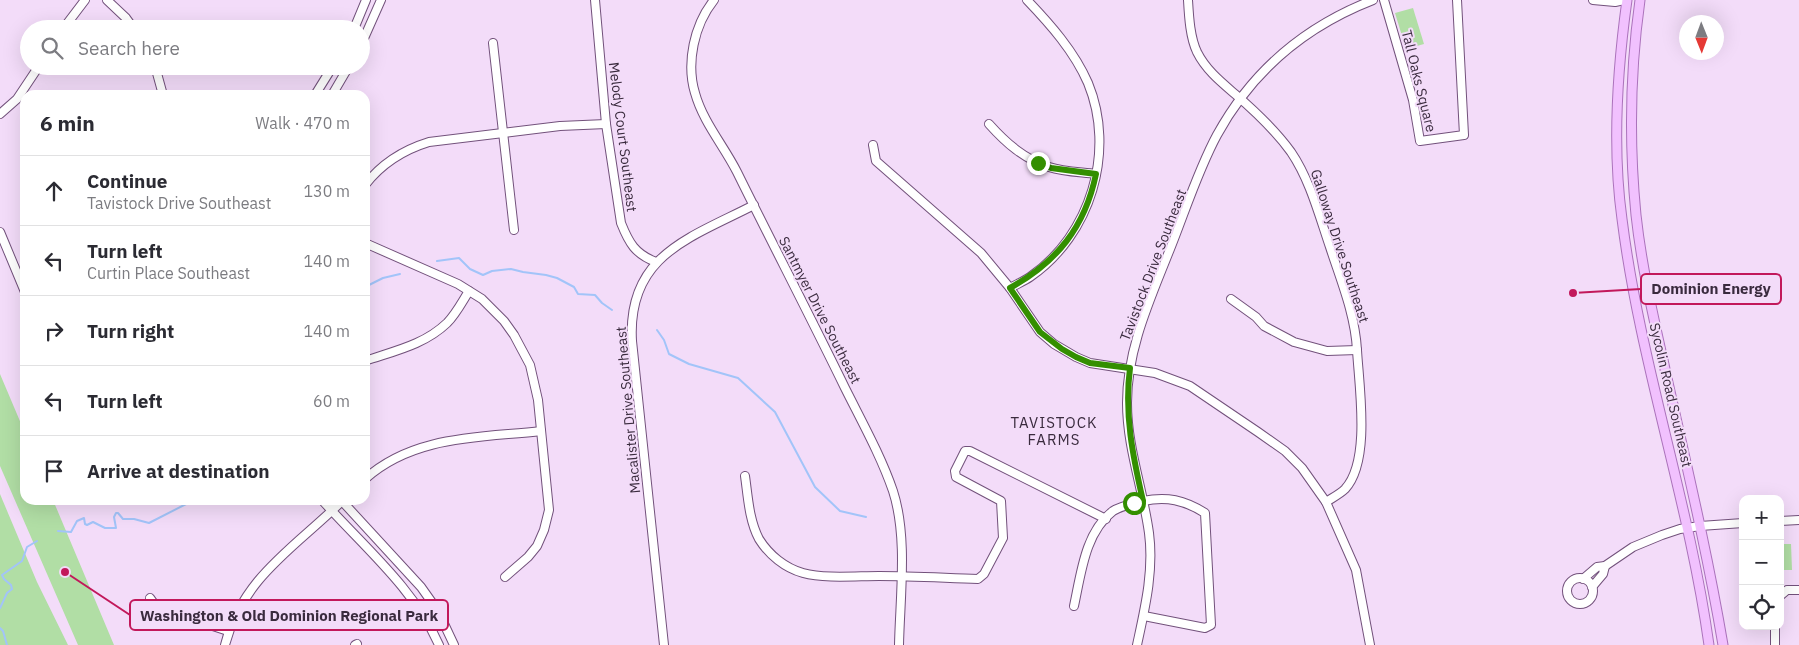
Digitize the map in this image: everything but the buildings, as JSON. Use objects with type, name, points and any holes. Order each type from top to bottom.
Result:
[{"type":"main road","name":"Sycolin Road Southeast","points":[[1626,0],[1620,49],[1618,110],[1618,173],[1622,218],[1641,328],[1688,528],[1709,645]]},
{"type":"main road","name":"Sycolin Road Southeast","points":[[1640,0],[1631,91],[1636,216],[1654,321],[1700,526],[1723,645]]},
{"type":"street","points":[[70,20],[85,0]]},
{"type":"street","points":[[106,0],[127,20]]},
{"type":"street","points":[[358,20],[366,0]]},
{"type":"street","points":[[370,25],[381,0]]},
{"type":"street","name":"Melody Court Southeast","points":[[595,0],[606,124],[621,223],[636,251],[656,262]]},
{"type":"street","name":"Santmyer Drive Southeast","points":[[714,0],[701,21],[694,46],[691,70],[695,93],[706,120],[732,162],[754,205],[888,477],[900,523],[899,645]]},
{"type":"street","points":[[1010,288],[1030,277],[1048,262],[1080,222],[1088,203],[1099,154],[1094,104],[1087,82],[1077,62],[1060,37],[1026,0]]},
{"type":"street","name":"Galloway Drive Southeast","points":[[1188,0],[1191,33],[1197,51],[1210,72],[1266,121],[1299,166],[1313,195],[1351,312],[1357,350],[1361,442],[1359,460],[1354,474],[1345,489],[1326,502]]},
{"type":"street","name":"Tavistock Drive Southeast","points":[[1137,645],[1144,616],[1151,554],[1149,532],[1130,441],[1128,395],[1130,368],[1142,320],[1203,166],[1216,137],[1240,98],[1264,70],[1292,44],[1331,19],[1374,0]]},
{"type":"street","name":"Tall Oaks Square","points":[[1384,0],[1413,100],[1420,142],[1464,134],[1456,0]]},
{"type":"street","points":[[1593,0],[1615,2],[1626,0]]},
{"type":"street","points":[[493,44],[514,230]]},
{"type":"street","points":[[25,89],[34,75]]},
{"type":"street","points":[[157,75],[162,90]]},
{"type":"street","points":[[318,90],[327,75]]},
{"type":"street","points":[[335,90],[344,75]]},
{"type":"street","points":[[0,114],[20,95]]},
{"type":"street","points":[[370,180],[386,163],[414,146],[443,139],[560,126],[606,124]]},
{"type":"street","points":[[989,124],[1012,147],[1038,163],[1051,168],[1096,174]]},
{"type":"street","points":[[874,146],[876,161],[981,253],[1010,288],[1040,332],[1062,349],[1090,363],[1130,368],[1167,376],[1190,386],[1285,451],[1302,468],[1326,502],[1356,570],[1370,645]]},
{"type":"street","name":"Macalister Drive Southeast","points":[[664,645],[631,332],[635,302],[639,289],[651,267],[678,244],[754,205]]},
{"type":"street","points":[[0,232],[20,280]]},
{"type":"street","points":[[370,245],[470,291],[493,309],[504,321],[523,349],[535,381],[549,500],[547,520],[537,546],[505,578]]},
{"type":"street","points":[[370,358],[414,344],[438,331],[456,312],[470,291]]},
{"type":"street","points":[[1231,299],[1256,317],[1264,326],[1294,342],[1327,351],[1357,350]]},
{"type":"street","points":[[370,476],[400,455],[429,444],[541,431]]},
{"type":"street","points":[[745,476],[754,529],[765,548],[782,564],[804,573],[815,575],[978,579],[984,574],[1003,538],[1001,501],[956,477],[955,471],[965,451],[970,451],[1106,518]]},
{"type":"street","points":[[1074,606],[1081,572],[1093,536],[1106,518],[1114,510],[1125,505],[1155,498],[1170,498],[1196,507],[1205,513],[1211,625],[1204,628],[1144,616]]},
{"type":"street","points":[[326,505],[408,593],[425,617],[439,645]]},
{"type":"street","points":[[225,645],[228,631],[242,601],[262,576],[338,505]]},
{"type":"street","points":[[347,505],[421,587],[438,611],[454,645]]},
{"type":"street","points":[[1784,521],[1799,520]]},
{"type":"street","points":[[1582,579],[1597,567],[1605,566],[1622,553],[1662,534],[1700,526],[1739,523]]},
{"type":"street","points":[[1592,587],[1603,574],[1605,566]]},
{"type":"street","points":[[1576,579],[1582,579],[1590,583],[1592,596],[1586,603],[1576,604],[1570,600],[1567,593],[1568,586],[1576,579]]},
{"type":"street","points":[[1784,593],[1787,590],[1799,590]]},
{"type":"street","points":[[150,598],[161,609],[228,631]]},
{"type":"street","points":[[1775,630],[1775,645]]},
{"type":"green space","points":[[1413,8],[1424,44],[1406,49],[1395,13]]},
{"type":"green space","points":[[0,374],[20,421],[20,505],[55,505],[114,645],[78,645],[0,466]]},
{"type":"green space","points":[[0,494],[37,582],[68,645],[0,645]]},
{"type":"green space","points":[[1784,544],[1791,544],[1792,570],[1784,570]]},
{"type":"waterway","points":[[437,261],[459,258],[470,269],[483,275],[492,271],[511,269],[557,278],[574,287],[578,294],[595,295],[612,310]]},
{"type":"waterway","points":[[370,284],[383,278],[400,274]]},
{"type":"waterway","points":[[657,330],[664,340],[669,354],[689,364],[738,378],[775,412],[815,487],[840,511],[866,517]]},
{"type":"waterway","points":[[58,531],[71,532],[77,521],[84,518],[87,525],[93,522],[105,528],[116,528],[114,517],[116,513],[123,519],[134,519],[149,523],[184,505]]},
{"type":"waterway","points":[[0,608],[7,593],[12,589],[11,585],[2,575],[22,561],[27,547],[37,541]]},
{"type":"waterway","points":[[0,628],[3,631],[7,645]]},
{"type":"place","name":"Dominion Energy","points":[[1573,293]]},
{"type":"place","name":"Washington & Old Dominion Regional Park","points":[[65,572]]},
{"type":"district","name":"TAVISTOCK FARMS","points":[[1054,432]]},
{"type":"route","points":[[1038,163],[1051,168],[1096,174],[1092,195],[1080,222],[1056,253],[1030,277],[1010,288],[1040,332],[1054,344],[1090,363],[1130,368],[1127,401],[1129,436],[1143,501],[1134,503]]}]
